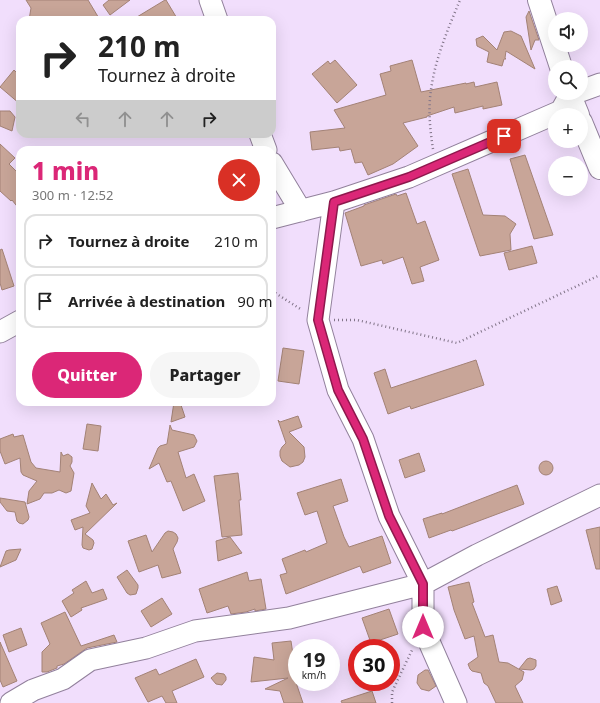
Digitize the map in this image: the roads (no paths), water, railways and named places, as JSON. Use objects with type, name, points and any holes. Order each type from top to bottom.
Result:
[{"type":"main road","points":[[539,0],[559,60]]},
{"type":"main road","points":[[588,139],[600,168]]},
{"type":"street","points":[[210,0],[216,16]]},
{"type":"street","points":[[588,88],[600,84]]},
{"type":"street","points":[[276,217],[334,202],[409,177],[561,111],[569,100]]},
{"type":"street","points":[[276,169],[301,210]]},
{"type":"street","points":[[334,202],[318,320],[338,390],[363,439],[389,516],[423,584],[423,628],[456,703]]},
{"type":"street","points":[[0,332],[16,323]]},
{"type":"street","points":[[11,703],[33,690],[63,679],[90,660],[146,648],[195,631],[289,618],[423,584],[477,555],[600,494]]}]
